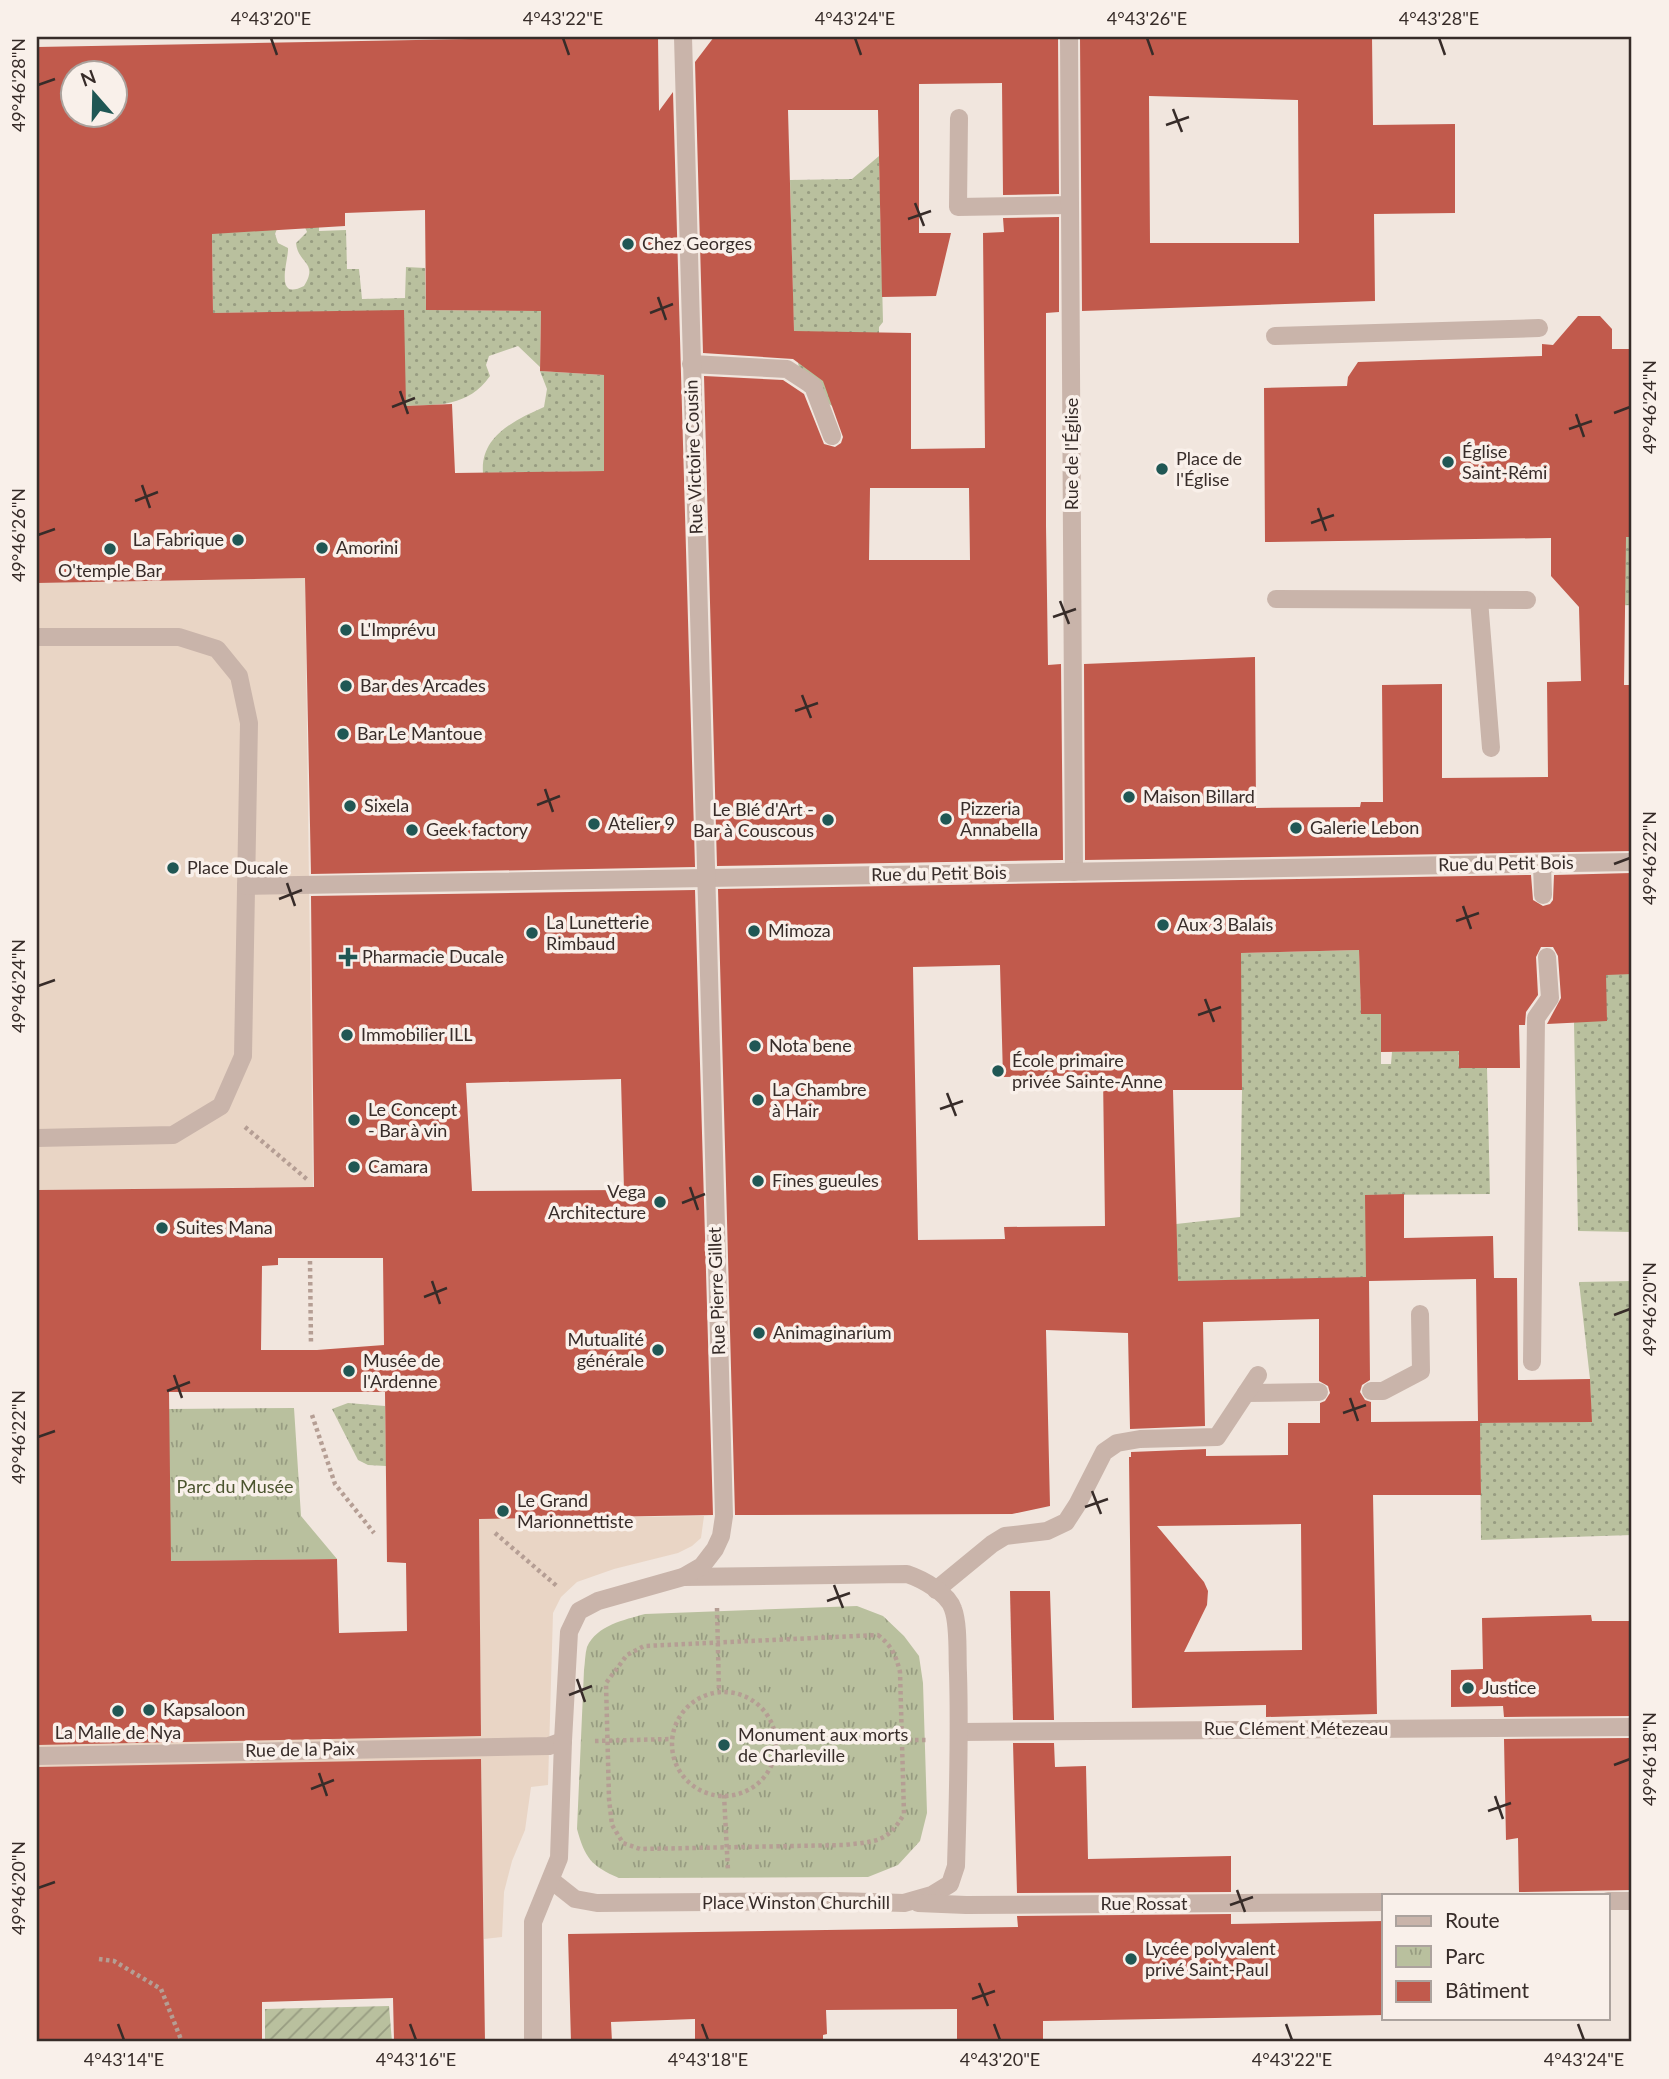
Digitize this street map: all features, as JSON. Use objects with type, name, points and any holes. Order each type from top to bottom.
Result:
[{"type":"street","name":"Rue Victoire Cousin","points":[[683,37],[705,878]]},
{"type":"street","name":"Rue de l'Église","points":[[1069,37],[1074,872]]},
{"type":"street","points":[[959,118],[958,207],[1070,205]]},
{"type":"street","points":[[1275,336],[1539,328]]},
{"type":"street","points":[[691,363],[787,369],[813,386],[832,436]]},
{"type":"street","points":[[1276,599],[1527,600]]},
{"type":"street","points":[[1479,600],[1491,748]]},
{"type":"street","points":[[37,637],[179,637],[217,649],[239,676],[249,723],[243,1056],[220,1106],[173,1135],[37,1138]]},
{"type":"street","name":"Rue du Petit Bois","points":[[247,886],[1632,862]]},
{"type":"street","points":[[1542,864],[1543,895]]},
{"type":"street","name":"Rue Pierre Gillet","points":[[683,1577],[709,1559],[721,1536],[724,1516],[705,878]]},
{"type":"street","points":[[1532,1362],[1536,1018],[1550,998],[1547,957]]},
{"type":"street","points":[[1371,1391],[1383,1391],[1421,1371],[1420,1314]]},
{"type":"street","points":[[533,2042],[533,1922],[559,1858],[569,1632],[579,1611],[598,1601],[683,1577],[907,1574],[936,1590],[1005,1536],[1047,1531],[1066,1522],[1104,1452],[1117,1443],[1217,1437],[1258,1374]]},
{"type":"street","points":[[1246,1393],[1320,1392]]},
{"type":"street","name":"Place Winston Churchill","points":[[551,1880],[575,1899],[597,1903],[904,1903],[932,1895],[950,1884],[956,1866],[960,1736],[953,1607],[936,1590]]},
{"type":"street","name":"Rue Clément Métezeau","points":[[960,1736],[1632,1727]]},
{"type":"street","name":"Rue de la Paix","points":[[37,1756],[549,1746],[563,1741]]},
{"type":"street","points":[[1610,1901],[1632,1900]]},
{"type":"street","name":"Rue Rossat","points":[[904,1903],[966,1905],[1382,1902]]},
{"type":"path","points":[[220,1106],[309,1181]]},
{"type":"path","points":[[310,1261],[311,1345]]},
{"type":"path","points":[[312,1415],[335,1484],[374,1533]]},
{"type":"path","points":[[495,1533],[566,1593],[579,1611]]},
{"type":"path","points":[[716,1577],[719,1692]]},
{"type":"path","points":[[878,1635],[888,1642],[896,1654],[901,1672],[904,1814],[892,1833],[873,1842],[845,1845],[640,1849],[623,1843],[612,1825],[609,1799],[606,1683],[627,1655],[644,1646],[718,1643],[878,1635]]},
{"type":"path","points":[[719,1692],[736,1693],[753,1700],[765,1712],[774,1728],[773,1762],[764,1778],[750,1789],[734,1795],[716,1796],[700,1790],[687,1780],[677,1767],[671,1739],[678,1718],[689,1705],[703,1696],[719,1692]]},
{"type":"path","points":[[775,1739],[960,1736]]},
{"type":"path","points":[[563,1741],[671,1739]]},
{"type":"path","points":[[724,1795],[729,1902]]},
{"type":"path","points":[[99,1958],[114,1961],[161,1989],[182,2042]]},
{"type":"green space","points":[[879,156],[883,322],[879,327],[879,342],[857,419],[804,391],[794,344],[790,180],[852,179]]},
{"type":"green space","points":[[319,199],[319,231],[346,230],[347,269],[359,269],[362,299],[405,298],[406,267],[425,268],[426,310],[541,311],[540,367],[518,346],[489,356],[486,365],[490,376],[472,394],[452,402],[404,406],[404,311],[213,313],[212,231],[280,221],[275,234],[278,243],[288,248],[286,284],[294,289],[304,286],[308,278],[309,267],[300,255],[296,243],[307,232],[304,225]]},
{"type":"green space","points":[[540,371],[604,375],[604,471],[483,473],[487,449],[493,439],[511,424],[544,407],[547,389]]},
{"type":"green space","points":[[1626,537],[1632,537],[1632,605],[1600,606]]},
{"type":"green space","points":[[1359,950],[1361,1014],[1389,1013],[1390,1049],[1381,1049],[1381,1064],[1391,1064],[1392,1052],[1434,1051],[1434,1010],[1458,1009],[1459,1067],[1487,1068],[1490,1194],[1366,1195],[1366,1278],[1146,1282],[1176,1224],[1240,1217],[1240,953]]},
{"type":"green space","points":[[1606,957],[1619,974],[1632,974],[1632,1232],[1578,1231],[1574,1023]]},
{"type":"green space","points":[[1632,1281],[1632,1535],[1481,1540],[1480,1423],[1591,1420],[1590,1379],[1579,1282]]},
{"type":"green space","points":[[348,1403],[385,1406],[386,1466],[368,1465],[358,1460],[332,1409]]},
{"type":"green space","name":"Parc du Musée","points":[[294,1408],[301,1516],[337,1559],[169,1561],[169,1409]]},
{"type":"green space","points":[[857,1606],[883,1616],[904,1636],[919,1656],[923,1683],[927,1813],[920,1841],[898,1865],[868,1877],[619,1878],[590,1860],[577,1829],[585,1656],[587,1647],[597,1633],[612,1624],[645,1614]]},
{"type":"green space","points":[[389,2006],[392,2042],[265,2042],[265,2009]]},
{"type":"shaded area","name":"Place Ducale","points":[[305,578],[313,1187],[37,1190],[37,583]]},
{"type":"shaded area","points":[[704,1516],[701,1538],[692,1546],[678,1553],[614,1569],[577,1582],[561,1597],[553,1613],[548,1785],[531,1787],[525,1830],[512,1861],[504,1892],[502,1937],[484,1939],[481,1772],[37,1783],[37,1732],[481,1725],[478,1519]]},
{"type":"building","points":[[658,37],[659,111],[673,92],[695,867],[311,874],[305,578],[37,583],[37,47]],"holes":[[[425,210],[426,310],[541,311],[540,371],[604,375],[604,471],[455,473],[452,404],[406,406],[404,310],[213,313],[212,234],[345,226],[345,213]]]},
{"type":"building","points":[[714,37],[1058,37],[1059,194],[1003,195],[1002,83],[919,84],[919,233],[951,233],[936,296],[882,297],[878,110],[788,110],[794,331],[911,333],[911,449],[985,448],[983,233],[1004,232],[1003,218],[1059,217],[1059,312],[1046,313],[1046,526],[1048,665],[1061,664],[1063,860],[717,866],[704,376],[783,380],[804,394],[824,444],[835,447],[841,443],[843,437],[823,381],[793,359],[703,353],[695,62]],"holes":[[[870,488],[969,488],[970,560],[869,560]]]},
{"type":"building","points":[[1080,37],[1372,37],[1373,125],[1455,124],[1455,213],[1374,214],[1375,301],[1082,311]],"holes":[[[1149,96],[1298,100],[1299,243],[1150,243]]]},
{"type":"building","points":[[1578,316],[1600,316],[1612,329],[1612,349],[1632,349],[1632,537],[1626,537],[1624,685],[1632,685],[1632,851],[1085,860],[1084,664],[1255,657],[1256,808],[1360,807],[1361,802],[1383,802],[1382,685],[1442,684],[1442,778],[1548,777],[1547,682],[1581,681],[1579,607],[1551,576],[1551,538],[1265,542],[1264,388],[1347,386],[1348,377],[1358,362],[1542,356],[1542,344],[1553,345]]},
{"type":"building","points":[[1632,873],[1632,974],[1606,975],[1607,1021],[1547,1024],[1561,998],[1558,956],[1553,947],[1541,947],[1536,957],[1538,995],[1526,1012],[1525,1025],[1519,1025],[1520,1068],[1459,1068],[1459,1051],[1381,1052],[1381,1014],[1361,1014],[1359,950],[1241,953],[1242,1090],[1173,1090],[1178,1281],[1366,1277],[1365,1195],[1404,1194],[1404,1238],[1493,1236],[1494,1278],[1517,1278],[1518,1380],[1590,1379],[1592,1422],[1480,1423],[1481,1495],[1373,1495],[1377,1714],[1266,1717],[1266,1705],[1132,1708],[1131,1452],[1206,1449],[1206,1456],[1288,1455],[1288,1423],[1320,1423],[1320,1403],[1325,1401],[1330,1393],[1328,1386],[1319,1381],[1319,1319],[1203,1322],[1205,1426],[1130,1429],[1128,1333],[1046,1330],[1050,1506],[1012,1514],[735,1515],[718,889],[1531,875],[1533,900],[1543,906],[1553,900],[1554,875]],"holes":[[[1000,965],[1003,1077],[1103,1075],[1105,1226],[1004,1227],[1005,1239],[918,1240],[913,967]],[[1476,1279],[1478,1421],[1371,1422],[1371,1402],[1365,1400],[1360,1392],[1362,1385],[1370,1380],[1369,1281]],[[1301,1524],[1302,1650],[1184,1652],[1207,1605],[1208,1591],[1204,1582],[1157,1526]]]},
{"type":"building","points":[[695,890],[713,1515],[479,1519],[481,1736],[37,1745],[37,1190],[314,1187],[311,896]],"holes":[[[621,1079],[624,1190],[472,1191],[466,1083]],[[278,1258],[383,1258],[384,1345],[317,1350],[261,1350],[262,1266],[278,1265]],[[169,1392],[385,1392],[387,1562],[406,1563],[407,1631],[339,1633],[337,1559],[171,1561]]]},
{"type":"building","points":[[1010,1591],[1050,1591],[1054,1720],[1013,1720]]},
{"type":"building","points":[[1591,1615],[1592,1621],[1632,1621],[1632,1716],[1504,1717],[1503,1706],[1451,1707],[1451,1670],[1483,1669],[1482,1618]]},
{"type":"building","points":[[1632,1738],[1632,1890],[1519,1892],[1518,1838],[1506,1840],[1504,1739]]},
{"type":"building","points":[[1013,1743],[1054,1743],[1055,1767],[1086,1766],[1088,1859],[1231,1856],[1231,1892],[1017,1893]]},
{"type":"building","points":[[481,1759],[485,2042],[394,2040],[393,1998],[262,2002],[262,2042],[37,2042],[37,1767]]},
{"type":"building","name":"Lycée polyvalent privé Saint-Paul","points":[[1231,1914],[1231,1924],[1382,1921],[1382,2015],[1043,2021],[1043,2042],[957,2042],[957,2009],[826,2010],[827,2034],[823,2035],[823,2042],[695,2042],[695,2019],[611,2022],[612,2042],[571,2042],[568,1934],[1018,1927],[1017,1916]]},
{"type":"place","name":"Chez Georges","points":[[628,244]]},
{"type":"place","name":"Église Saint-Rémi","points":[[1448,462]]},
{"type":"place","name":"Place de l'Église","points":[[1162,469]]},
{"type":"place","name":"La Fabrique","points":[[238,540]]},
{"type":"place","name":"Amorini","points":[[322,548]]},
{"type":"place","name":"O'temple Bar","points":[[110,549]]},
{"type":"place","name":"L'Imprévu","points":[[346,630]]},
{"type":"place","name":"Bar des Arcades","points":[[346,686]]},
{"type":"place","name":"Bar Le Mantoue","points":[[343,734]]},
{"type":"place","name":"Maison Billard","points":[[1129,797]]},
{"type":"place","name":"Sixela","points":[[350,806]]},
{"type":"place","name":"Pizzeria Annabella","points":[[946,819]]},
{"type":"place","name":"Le Blé d'Art - Bar à Couscous","points":[[828,820]]},
{"type":"place","name":"Atelier 9","points":[[594,824]]},
{"type":"place","name":"Galerie Lebon","points":[[1296,828]]},
{"type":"place","name":"Geek factory","points":[[412,830]]},
{"type":"place","name":"Place Ducale","points":[[173,868]]},
{"type":"place","name":"Aux 3 Balais","points":[[1163,925]]},
{"type":"place","name":"Mimoza","points":[[754,931]]},
{"type":"place","name":"La Lunetterie Rimbaud","points":[[532,933]]},
{"type":"place","name":"Pharmacie Ducale","points":[[348,957]]},
{"type":"place","name":"Immobilier ILL","points":[[347,1035]]},
{"type":"place","name":"Nota bene","points":[[755,1046]]},
{"type":"place","name":"École primaire privée Sainte-Anne","points":[[998,1071]]},
{"type":"place","name":"La Chambre à Hair","points":[[758,1100]]},
{"type":"place","name":"Le Concept - Bar à vin","points":[[354,1120]]},
{"type":"place","name":"Camara","points":[[354,1167]]},
{"type":"place","name":"Fines gueules","points":[[758,1181]]},
{"type":"place","name":"Vega Architecture","points":[[660,1202]]},
{"type":"place","name":"Suites Mana","points":[[162,1228]]},
{"type":"place","name":"Animaginarium","points":[[759,1333]]},
{"type":"place","name":"Mutualité générale","points":[[658,1350]]},
{"type":"place","name":"Musée de l'Ardenne","points":[[349,1371]]},
{"type":"place","name":"Le Grand Marionnettiste","points":[[503,1511]]},
{"type":"place","name":"Justice","points":[[1468,1688]]},
{"type":"place","name":"Kapsaloon","points":[[149,1710]]},
{"type":"place","name":"La Malle de Nya","points":[[118,1711]]},
{"type":"place","name":"Monument aux morts de Charleville","points":[[724,1745]]},
{"type":"place","name":"Lycée polyvalent privé Saint-Paul","points":[[1131,1959]]}]
